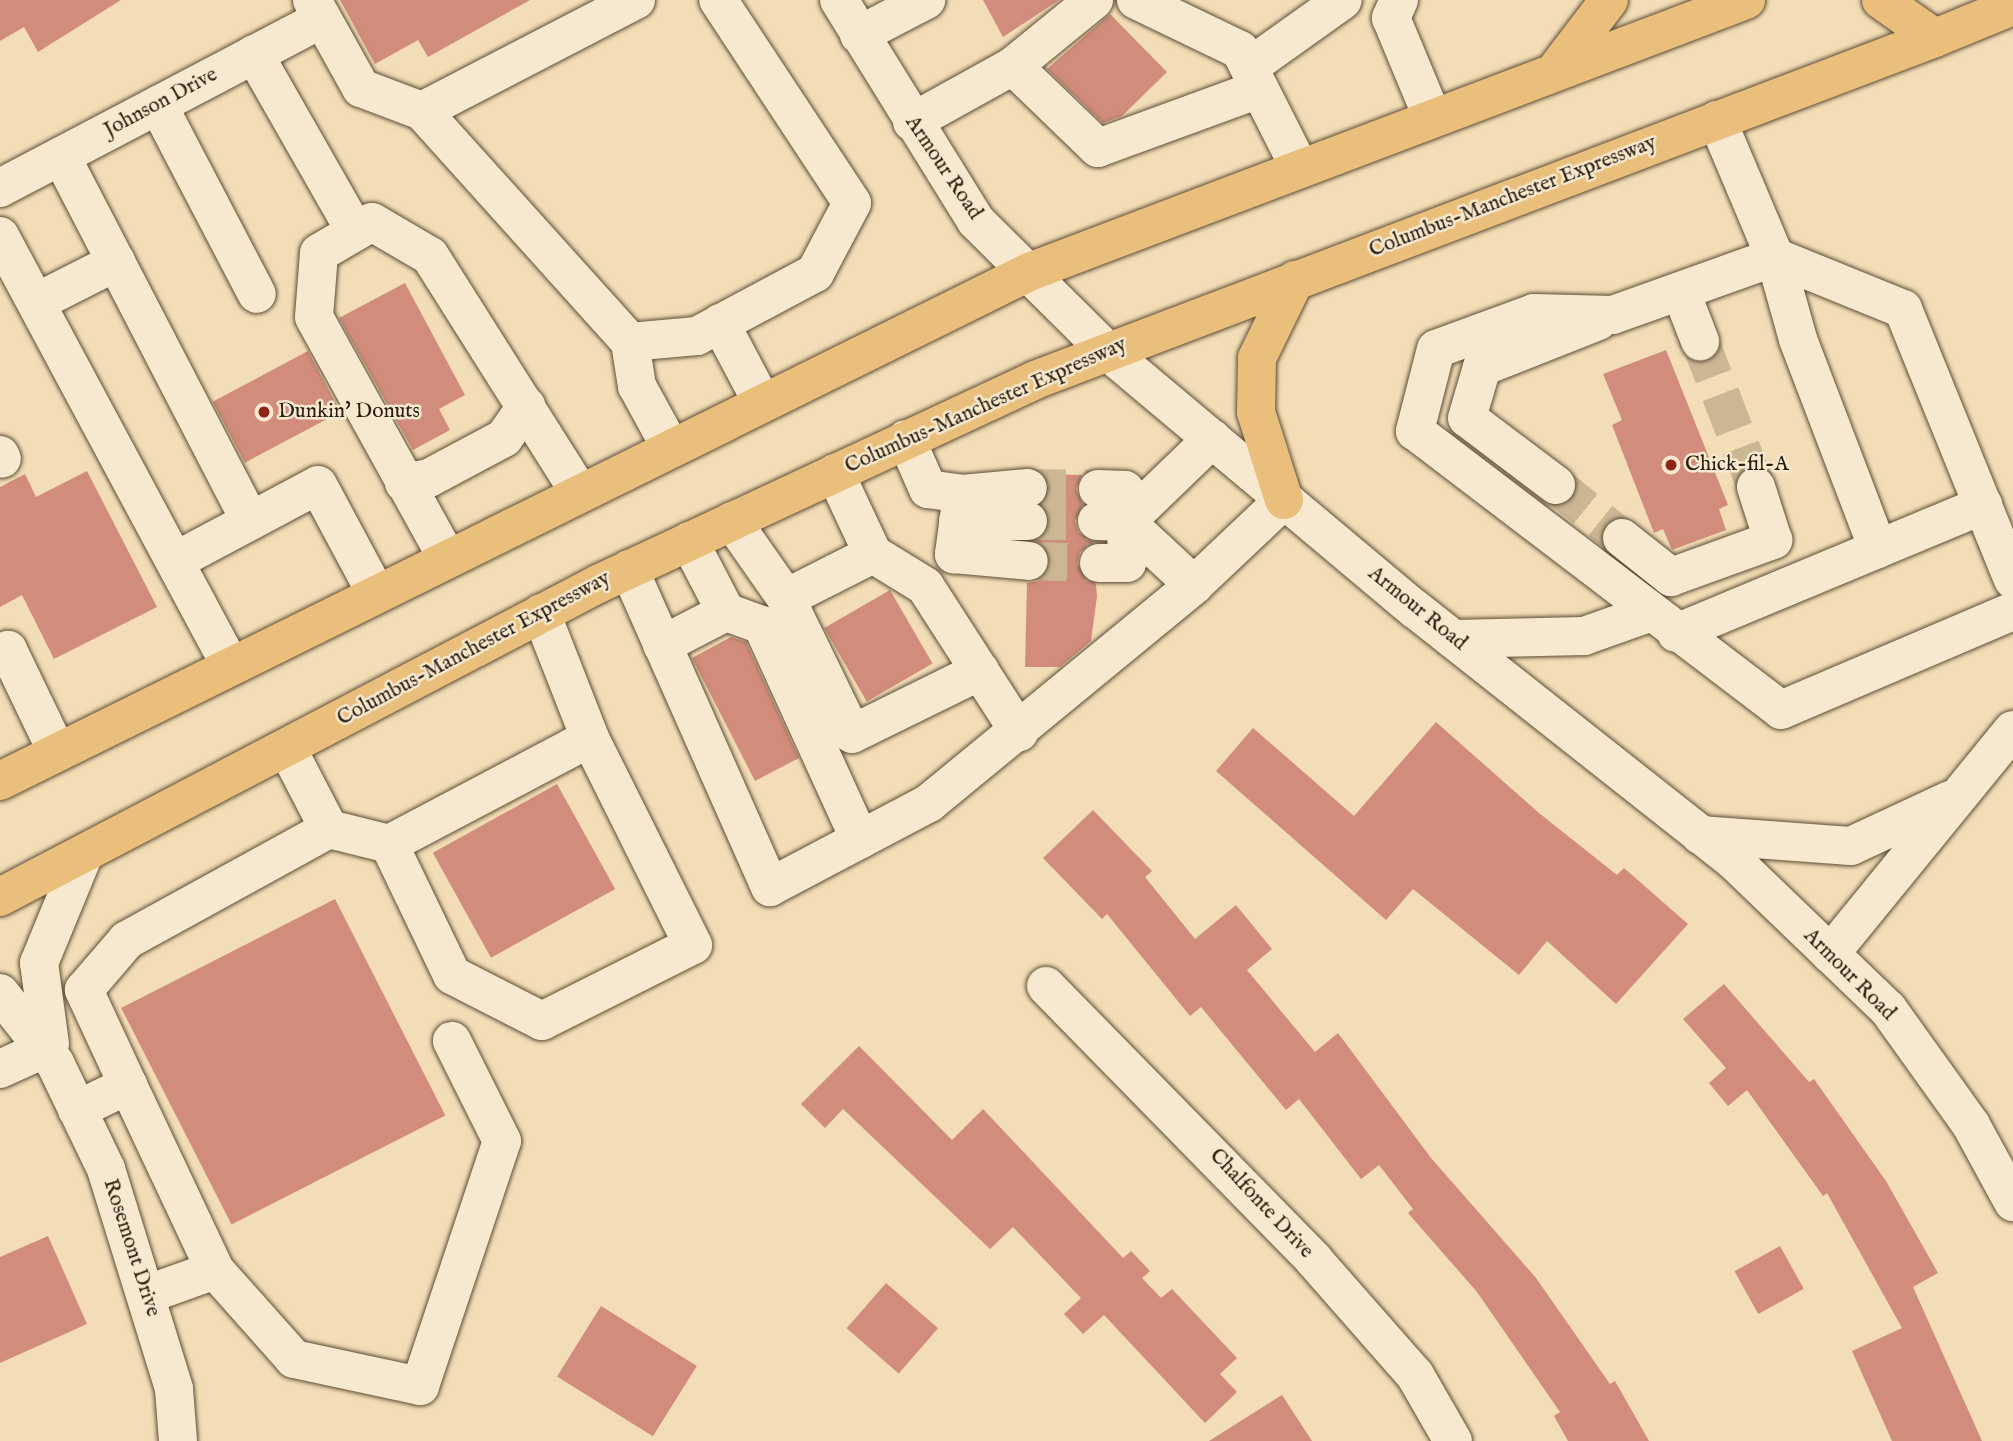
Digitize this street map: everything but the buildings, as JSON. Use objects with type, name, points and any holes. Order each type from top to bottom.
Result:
[{"type":"main road","points":[[1558,67],[1609,0]]},
{"type":"main road","points":[[0,780],[1029,272],[1431,114],[1746,0]]},
{"type":"main road","points":[[1881,0],[1935,38]]},
{"type":"main road","name":"Columbus-Manchester Expressway","points":[[0,897],[629,569],[906,439],[1107,351],[1935,38],[2013,6]]},
{"type":"main road","points":[[1284,500],[1256,412],[1256,358],[1295,280]]},
{"type":"street","points":[[422,111],[636,0]]},
{"type":"street","points":[[629,342],[697,335],[815,273],[852,203],[718,0]]},
{"type":"street","name":"Armour Road","points":[[839,0],[912,122],[976,221],[1107,351],[1453,639],[1700,835],[1830,954],[1888,1009],[1971,1125],[2013,1202]]},
{"type":"street","points":[[859,35],[926,0]]},
{"type":"street","points":[[912,122],[1013,66],[1094,0]]},
{"type":"street","points":[[1136,0],[1240,50],[1298,165]]},
{"type":"street","points":[[1013,66],[1098,148],[1254,78],[1343,0]]},
{"type":"street","points":[[1385,6],[1431,114]]},
{"type":"street","points":[[317,9],[360,88],[422,111],[629,342],[637,386],[671,448]]},
{"type":"street","name":"Johnson Drive","points":[[0,188],[254,54],[317,9]]},
{"type":"street","points":[[254,54],[355,231]]},
{"type":"street","points":[[158,105],[257,294]]},
{"type":"street","points":[[1717,120],[1776,257],[1798,339],[1878,549]]},
{"type":"street","points":[[61,156],[250,521]]},
{"type":"street","points":[[447,558],[314,317],[319,253],[372,222],[430,256],[580,493]]},
{"type":"street","points":[[0,236],[179,559],[231,666]]},
{"type":"street","points":[[1556,485],[1467,418],[1482,367],[1613,315],[1776,257],[1903,309],[2013,580]]},
{"type":"street","points":[[37,302],[116,262]]},
{"type":"street","points":[[1681,292],[1700,341]]},
{"type":"street","points":[[1613,315],[1534,313],[1436,349],[1415,431],[1662,623],[1781,710],[2013,611]]},
{"type":"street","points":[[720,323],[762,402]]},
{"type":"street","points":[[404,483],[429,478],[504,438],[526,406]]},
{"type":"street","points":[[906,439],[928,489],[960,507],[1028,504]]},
{"type":"street","points":[[1107,510],[1212,439]]},
{"type":"street","points":[[835,473],[873,554],[925,586],[1019,732]]},
{"type":"street","points":[[179,559],[318,485],[376,593]]},
{"type":"street","points":[[1622,538],[1671,577],[1773,540],[1756,487]]},
{"type":"street","points":[[629,569],[770,887],[929,803],[1019,732],[1194,585],[1284,500]]},
{"type":"street","points":[[1453,639],[1584,636],[1662,623],[1878,549],[1983,505]]},
{"type":"street","points":[[960,507],[954,554],[1029,561]]},
{"type":"street","points":[[1107,510],[1194,585]]},
{"type":"street","points":[[1099,563],[1127,563],[1107,510]]},
{"type":"street","points":[[732,522],[786,598],[852,734],[980,671]]},
{"type":"street","points":[[689,541],[726,612],[762,625],[860,839]]},
{"type":"street","points":[[786,598],[873,554]]},
{"type":"street","points":[[662,645],[726,612]]},
{"type":"street","points":[[389,844],[452,975],[542,1021],[693,945],[590,738],[569,671],[541,614]]},
{"type":"street","points":[[0,654],[8,650],[57,752]]},
{"type":"street","points":[[1830,954],[2013,730]]},
{"type":"street","points":[[452,1041],[502,1141],[420,1385],[294,1359],[215,1270],[84,990],[127,940],[329,829],[389,844],[590,738]]},
{"type":"street","points":[[287,748],[329,829]]},
{"type":"street","points":[[1700,835],[1852,846],[1958,796]]},
{"type":"street","name":"Rosemont Drive","points":[[49,1056],[38,998],[38,963],[84,854]]},
{"type":"street","name":"Chalfonte Drive","points":[[1046,985],[1313,1259],[1415,1375],[1453,1441]]},
{"type":"street","name":"Rosemont Drive","points":[[0,993],[49,1056],[106,1169],[148,1294],[174,1389],[178,1441]]},
{"type":"street","points":[[0,1069],[49,1056]]},
{"type":"street","points":[[77,1110],[128,1085]]},
{"type":"street","points":[[148,1294],[215,1270]]},
{"type":"tunnel","points":[[1700,341],[1756,487]]},
{"type":"tunnel","points":[[1556,485],[1622,538]]},
{"type":"tunnel","points":[[1028,488],[1098,489]]},
{"type":"tunnel","points":[[1028,521],[1097,521]]},
{"type":"tunnel","points":[[1029,561],[1099,563]]},
{"type":"place","name":"Dunkin' Donuts","points":[[264,412]]},
{"type":"place","name":"Chick-fil-A","points":[[1671,465]]}]
